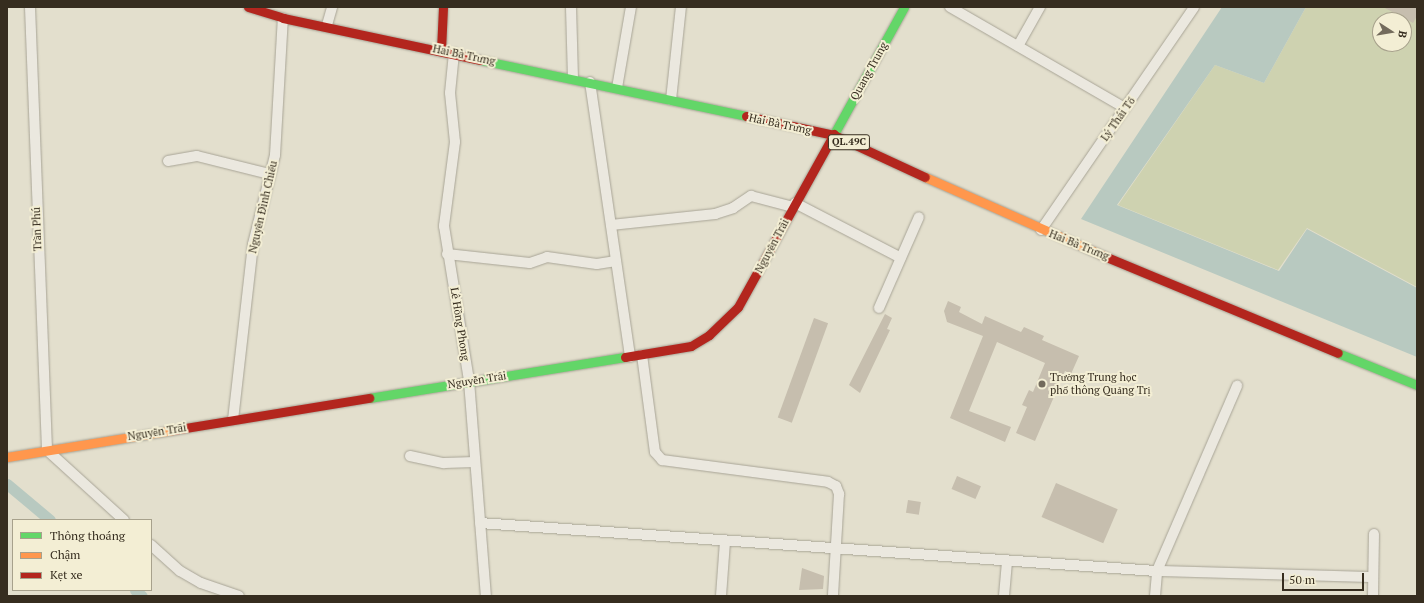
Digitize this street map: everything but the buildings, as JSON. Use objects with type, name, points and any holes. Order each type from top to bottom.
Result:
[{"type":"main road","name":"Hai Bà Trưng","points":[[248,7],[283,18],[326,25],[834,135],[1041,230],[1417,385]]},
{"type":"main road","points":[[441,50],[443,7]]},
{"type":"main road","name":"Quang Trung","points":[[834,135],[904,7]]},
{"type":"main road","name":"Nguyễn Trãi","points":[[7,457],[469,381],[630,357],[690,346],[724,322],[758,274],[794,205],[834,135]]},
{"type":"street","name":"Trần Phú","points":[[30,7],[47,450]]},
{"type":"street","points":[[326,25],[332,7]]},
{"type":"street","points":[[571,7],[573,79]]},
{"type":"street","points":[[617,88],[630,7]]},
{"type":"street","points":[[672,100],[681,7]]},
{"type":"street","points":[[950,7],[1125,108]]},
{"type":"street","points":[[1018,46],[1040,7]]},
{"type":"street","name":"Lý Thái Tổ","points":[[1041,230],[1194,7]]},
{"type":"street","name":"Nguyễn Đình Chiểu","points":[[233,420],[253,244],[269,174],[278,122],[283,18]]},
{"type":"street","name":"Lê Hồng Phong","points":[[454,53],[450,93],[455,142],[444,226],[447,254],[469,381],[486,596]]},
{"type":"street","points":[[590,82],[630,357]]},
{"type":"street","points":[[168,161],[197,156],[269,174]]},
{"type":"street","points":[[611,225],[715,214],[751,196],[794,205],[901,258]]},
{"type":"street","points":[[879,308],[919,217]]},
{"type":"street","points":[[447,254],[530,262],[547,257],[597,264],[616,261]]},
{"type":"street","points":[[642,355],[658,457],[667,463],[832,484],[839,494],[834,550],[833,596]]},
{"type":"street","points":[[1156,596],[1157,570],[1237,386]]},
{"type":"street","points":[[47,450],[123,519]]},
{"type":"street","points":[[410,456],[444,463],[475,462]]},
{"type":"street","points":[[480,523],[834,550],[1006,561],[1157,570],[1373,577]]},
{"type":"street","points":[[1373,596],[1374,534]]},
{"type":"street","points":[[721,596],[725,541]]},
{"type":"street","points":[[152,546],[180,571],[201,583],[239,596]]},
{"type":"street","points":[[1004,596],[1006,561]]},
{"type":"green space","points":[[1306,7],[1417,7],[1417,287],[1307,228],[1278,270],[1118,205],[1215,65],[1264,83]]},
{"type":"shaded area","points":[[1222,7],[1306,7],[1264,83],[1215,65],[1117,205],[1279,271],[1307,229],[1417,288],[1417,357],[1081,219]]},
{"type":"waterway","points":[[7,484],[49,519]]},
{"type":"waterway","points":[[136,591],[142,596]]},
{"type":"traffic: fast","points":[[834,134],[904,7]]},
{"type":"traffic: fast","points":[[481,60],[746,116]]},
{"type":"traffic: fast","points":[[1338,353],[1417,385]]},
{"type":"traffic: fast","points":[[369,398],[625,357]]},
{"type":"traffic: slow","points":[[925,177],[1104,256]]},
{"type":"traffic: slow","points":[[7,457],[173,430]]},
{"type":"traffic: jam","points":[[248,7],[283,18],[481,60]]},
{"type":"traffic: jam","points":[[441,50],[443,7]]},
{"type":"traffic: jam","points":[[746,116],[834,135],[925,177]]},
{"type":"traffic: jam","points":[[625,357],[691,346],[709,335],[738,307],[834,134]]},
{"type":"traffic: jam","points":[[1104,256],[1338,353]]},
{"type":"traffic: jam","points":[[173,430],[369,398]]},
{"type":"place","name":"Trường Trung học phổ thông Quảng Trị","points":[[1042,384]]}]
